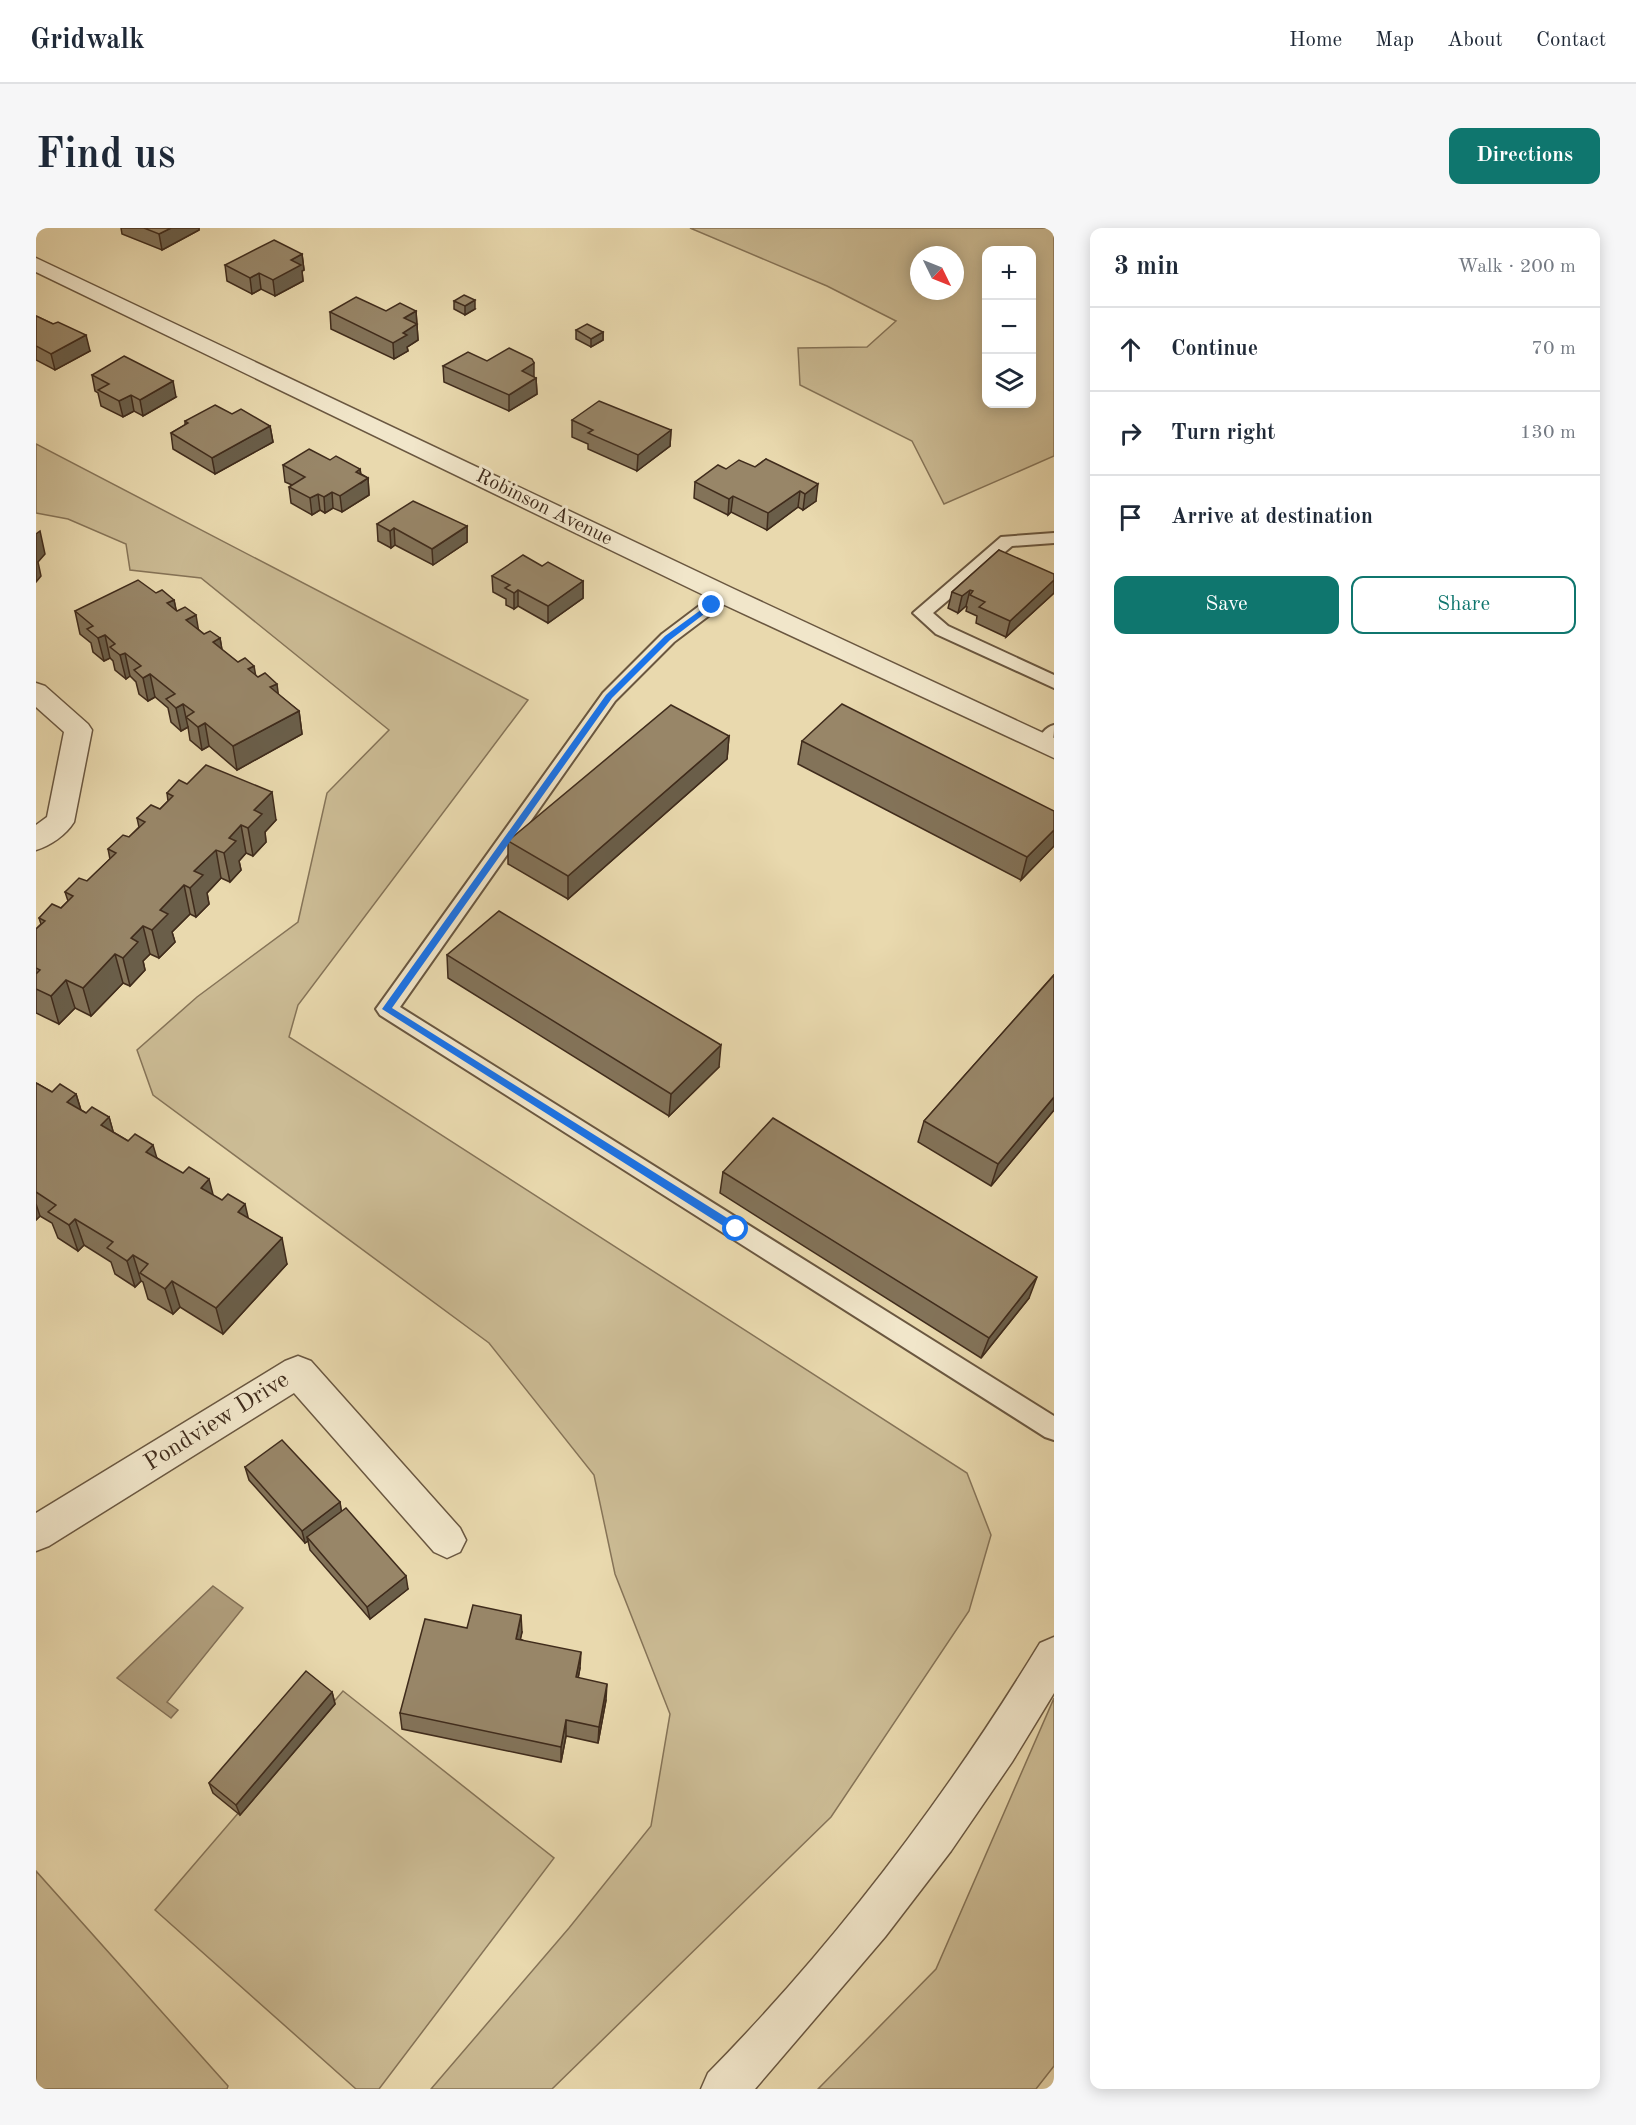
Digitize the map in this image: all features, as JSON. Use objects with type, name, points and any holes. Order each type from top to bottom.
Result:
[{"type":"street","name":"Robinson Avenue","points":[[36,264],[725,595],[1051,741]]},
{"type":"street","points":[[36,692],[78,730],[60,822],[36,840]]},
{"type":"street","name":"Pondview Drive","points":[[36,1534],[298,1372],[447,1540]]},
{"type":"street","points":[[724,2089],[850,1948],[946,1826],[1025,1706],[1054,1656]]},
{"type":"lane","points":[[1054,538],[1007,541],[922,613],[942,630],[1054,682]]},
{"type":"lane","points":[[725,595],[668,638],[609,697],[387,1009],[1054,1429]]},
{"type":"shaded area","points":[[690,228],[1054,228],[1054,456],[944,504],[912,441],[800,385],[798,348],[867,347],[896,321],[827,286]]},
{"type":"shaded area","points":[[36,444],[528,700],[298,1005],[289,1037],[967,1473],[991,1535],[969,1611],[831,1817],[552,2089],[431,2089],[569,1928],[651,1826],[670,1714],[615,1574],[594,1475],[489,1343],[153,1095],[137,1050],[197,997],[298,922],[327,793],[389,730],[201,578],[130,570],[126,544],[68,519],[36,513]]},
{"type":"shaded area","points":[[213,1586],[243,1608],[167,1702],[178,1710],[171,1718],[117,1678]]},
{"type":"shaded area","points":[[343,1691],[554,1858],[379,2089],[356,2089],[155,1910]]},
{"type":"shaded area","points":[[1054,1698],[1054,2066],[1036,2089],[818,2089],[936,1969]]},
{"type":"shaded area","points":[[36,1871],[228,2086],[227,2089],[36,2089]]},
{"type":"building","points":[[144,228],[171,228],[159,234]]},
{"type":"building","points":[[274,240],[302,254],[291,260],[301,265],[273,280],[259,273],[250,278],[225,265]]},
{"type":"building","points":[[464,295],[475,300],[465,306],[454,301]]},
{"type":"building","points":[[356,297],[386,311],[400,303],[416,311],[404,318],[417,324],[403,333],[407,335],[393,343],[330,312]]},
{"type":"building","points":[[36,316],[53,324],[58,322],[86,335],[51,354],[36,346]]},
{"type":"building","points":[[587,324],[603,332],[591,339],[576,330]]},
{"type":"building","points":[[509,348],[532,359],[534,363],[522,371],[536,378],[509,395],[443,366],[468,352],[487,361]]},
{"type":"building","points":[[124,356],[173,381],[140,400],[131,395],[119,401],[98,390],[109,384],[92,375]]},
{"type":"building","points":[[599,401],[671,430],[638,455],[588,433],[593,430],[572,420]]},
{"type":"building","points":[[215,405],[232,414],[241,409],[270,426],[212,458],[171,433],[188,423],[185,421]]},
{"type":"building","points":[[309,449],[330,460],[336,456],[360,469],[356,472],[368,478],[340,496],[332,492],[324,497],[318,494],[310,498],[289,487],[305,477],[283,465]]},
{"type":"building","points":[[766,459],[818,484],[805,494],[800,491],[768,513],[733,496],[729,499],[695,482],[718,465],[726,469],[739,460],[755,467]]},
{"type":"building","points":[[413,501],[467,526],[432,549],[394,528],[390,531],[377,524]]},
{"type":"building","points":[[999,550],[1054,574],[1054,580],[1010,621],[979,607],[985,602],[970,595],[973,591],[970,590],[962,596],[952,592]]},
{"type":"building","points":[[523,555],[542,566],[548,562],[583,581],[548,606],[518,590],[514,593],[505,588],[510,585],[492,576]]},
{"type":"building","points":[[138,580],[156,593],[162,590],[174,600],[167,603],[177,611],[185,607],[196,615],[186,620],[204,634],[210,631],[220,638],[213,642],[238,662],[245,658],[254,666],[248,669],[258,677],[265,673],[277,684],[270,687],[299,711],[233,746],[205,723],[198,727],[186,717],[194,712],[183,704],[176,708],[166,699],[175,694],[150,674],[143,678],[134,670],[141,666],[125,653],[120,655],[110,647],[115,644],[105,635],[98,638],[87,629],[93,626],[75,611]]},
{"type":"building","points":[[842,704],[1054,811],[1054,830],[1027,857],[802,741]]},
{"type":"building","points":[[671,705],[729,736],[568,876],[508,841]]},
{"type":"building","points":[[206,765],[272,792],[254,810],[262,814],[248,828],[241,825],[229,838],[236,841],[224,853],[216,850],[194,871],[203,875],[190,888],[184,885],[160,910],[168,914],[152,930],[143,926],[131,938],[138,942],[123,958],[115,954],[83,988],[66,980],[51,996],[36,989],[36,974],[40,970],[36,968],[36,929],[45,921],[39,918],[52,904],[61,908],[73,896],[65,892],[79,878],[87,881],[116,853],[108,849],[123,835],[129,837],[145,822],[137,818],[151,805],[160,809],[173,796],[167,793],[179,780],[187,784]]},
{"type":"building","points":[[499,911],[721,1045],[671,1094],[447,955]]},
{"type":"building","points":[[1054,975],[1054,1097],[998,1164],[924,1121]]},
{"type":"building","points":[[36,1083],[52,1092],[60,1084],[76,1094],[67,1102],[86,1113],[92,1107],[109,1117],[101,1125],[128,1141],[135,1134],[153,1145],[146,1152],[183,1173],[189,1167],[209,1179],[201,1188],[222,1200],[228,1194],[245,1204],[238,1212],[282,1238],[216,1308],[172,1281],[165,1289],[140,1273],[148,1264],[133,1255],[127,1261],[107,1248],[113,1242],[75,1219],[69,1225],[48,1212],[56,1205],[36,1192]]},
{"type":"building","points":[[773,1118],[1037,1277],[989,1338],[723,1172]]},
{"type":"building","points":[[282,1440],[340,1502],[302,1531],[245,1467]]},
{"type":"building","points":[[346,1508],[406,1576],[367,1607],[307,1537]]},
{"type":"building","points":[[473,1605],[521,1615],[516,1639],[581,1652],[576,1677],[607,1684],[599,1727],[566,1720],[561,1747],[400,1713],[425,1619],[467,1628]]},
{"type":"building","points":[[306,1671],[332,1692],[236,1805],[209,1783]]},
{"type":"route","points":[[712,605],[668,638],[609,697],[387,1009],[736,1229]]}]
